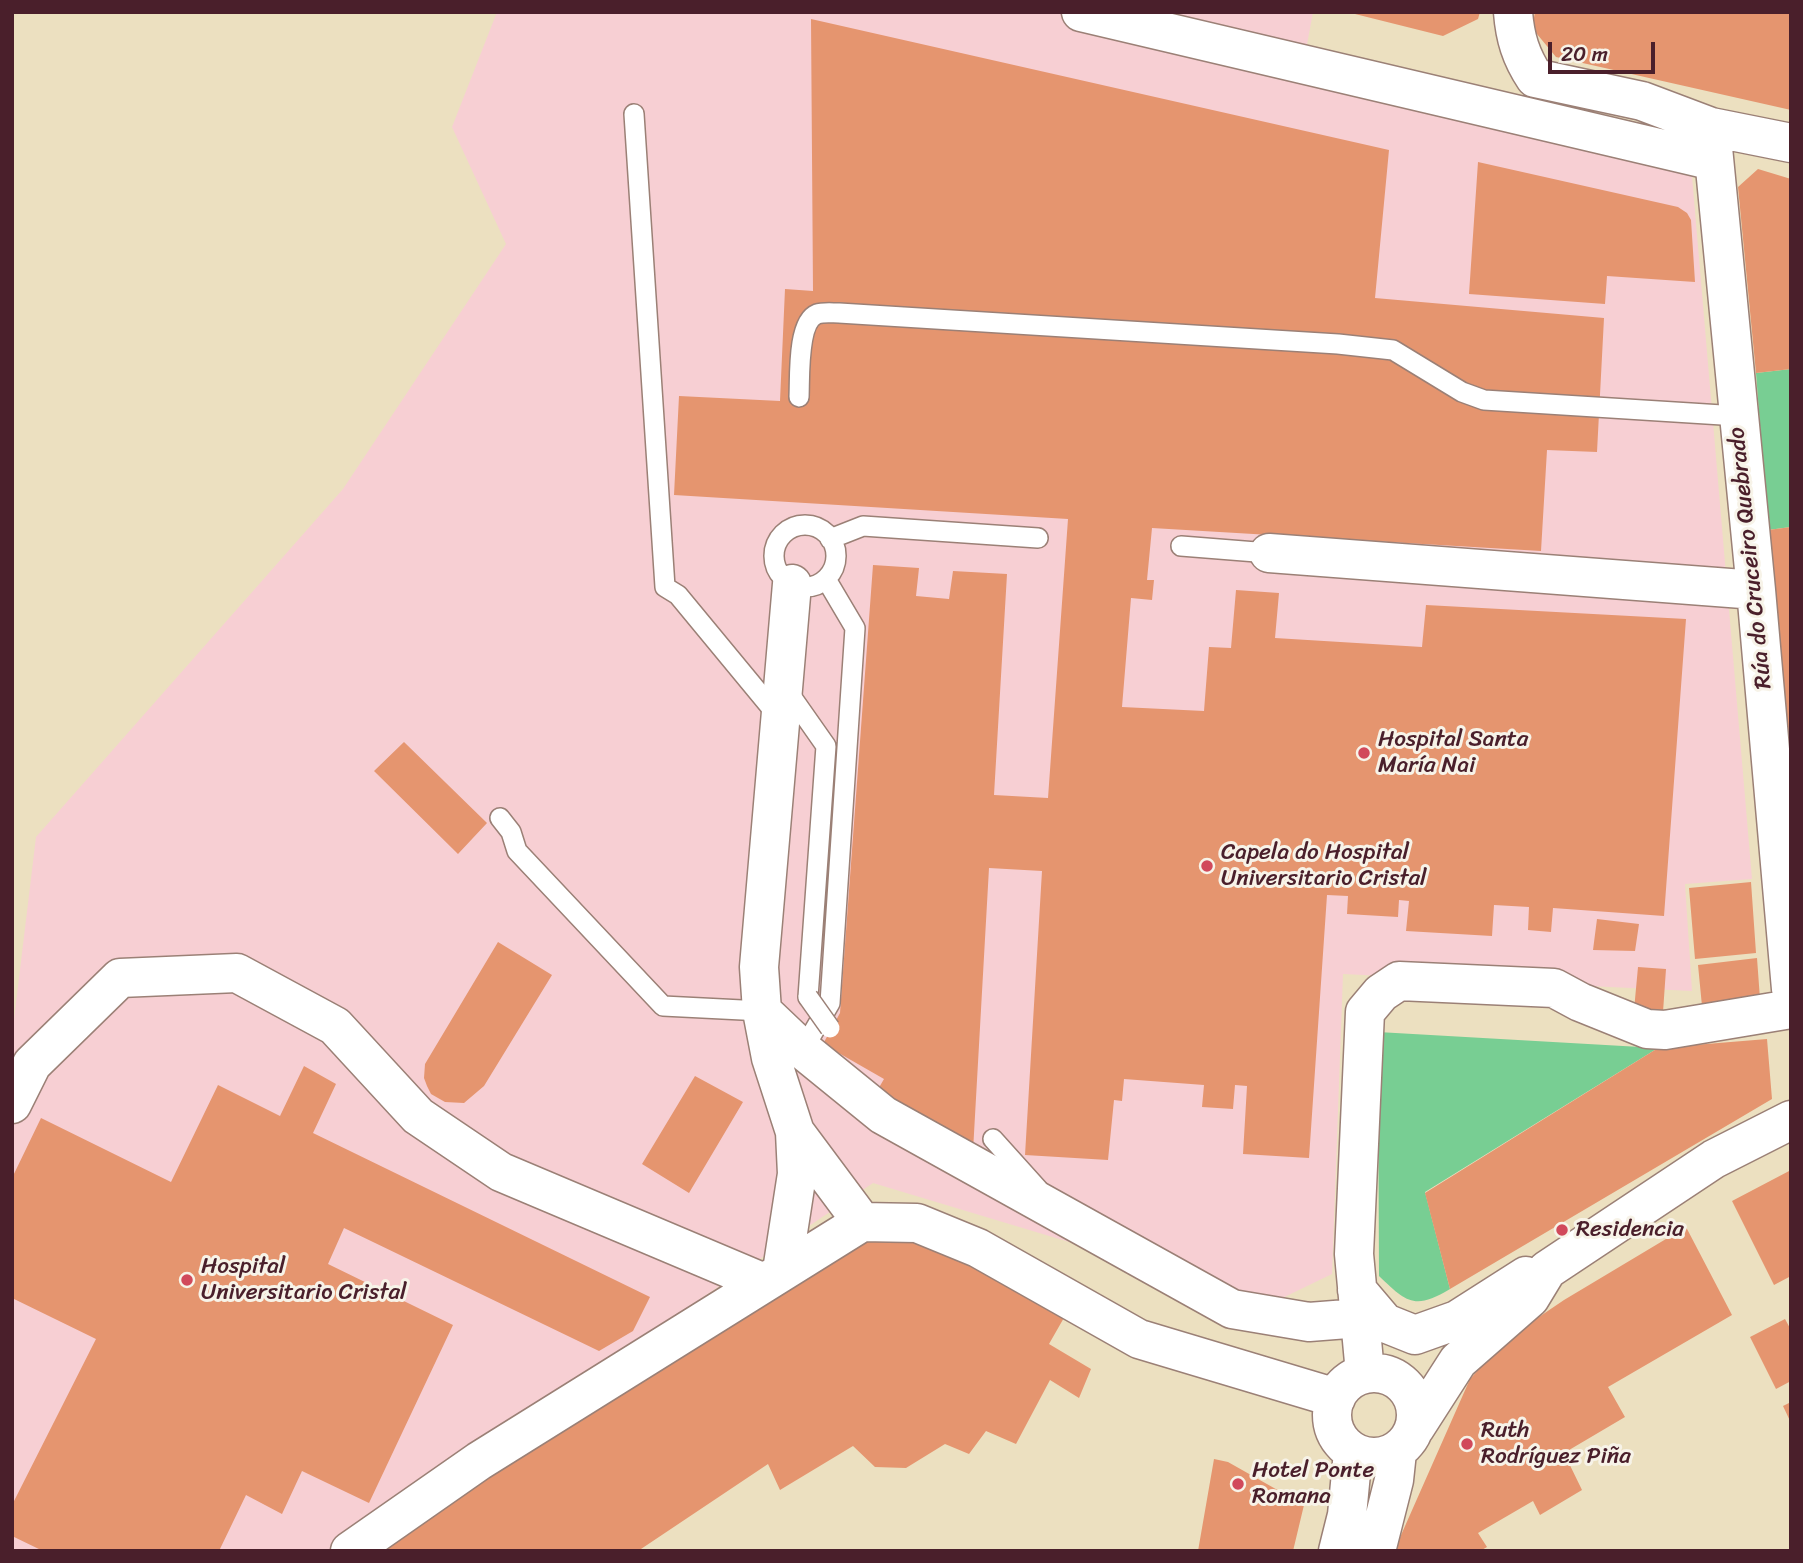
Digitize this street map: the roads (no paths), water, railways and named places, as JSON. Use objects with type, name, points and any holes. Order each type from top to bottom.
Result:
[{"type":"street","points":[[1081,12],[1712,144],[1791,143]]},
{"type":"street","points":[[1513,12],[1514,30],[1521,55],[1535,78],[1642,102],[1712,144]]},
{"type":"street","name":"Rúa do Cruceiro Quebrado","points":[[1712,144],[1756,590],[1791,989]]},
{"type":"street","points":[[1269,553],[1756,590]]},
{"type":"street","points":[[773,1277],[797,1174],[795,1132],[771,1058],[761,1011],[759,954],[780,700],[809,582]]},
{"type":"street","points":[[12,1104],[32,1064],[120,978],[237,973],[335,1026],[418,1116],[501,1172],[773,1277]]},
{"type":"street","points":[[1380,1375],[1359,1304],[1354,1254],[1365,1012],[1381,993],[1399,981],[1554,988],[1580,1002],[1647,1029],[1658,1030],[1791,1010]]},
{"type":"street","points":[[761,1011],[817,1039],[883,1115],[1232,1309],[1309,1322],[1359,1304]]},
{"type":"street","points":[[1542,1270],[1530,1298],[1458,1361],[1406,1440],[1382,1457],[1367,1458],[1342,1444],[1332,1417],[1336,1398],[1346,1383],[1380,1375],[1714,1158],[1791,1120]]},
{"type":"street","points":[[795,1132],[862,1222]]},
{"type":"street","points":[[350,1551],[479,1461],[862,1222],[917,1223],[978,1248],[1139,1339],[1336,1398]]},
{"type":"street","points":[[1359,1304],[1385,1323],[1415,1335],[1457,1320],[1542,1270]]},
{"type":"street","points":[[1376,1551],[1406,1440],[1417,1417],[1415,1402],[1406,1386],[1380,1375]]},
{"type":"street","points":[[1343,1539],[1353,1452]]},
{"type":"lane","points":[[634,114],[665,587],[678,595],[826,746],[808,997],[817,1039]]},
{"type":"lane","points":[[799,397],[803,341],[808,321],[818,313],[839,313],[1338,344],[1392,350],[1462,392],[1484,400],[1738,416]]},
{"type":"lane","points":[[792,529],[793,508]]},
{"type":"lane","points":[[779,1082],[817,1039],[830,1003],[855,628],[809,582],[780,576],[774,556],[780,537],[792,529],[807,525],[818,527],[830,539],[836,551],[836,561],[809,582]]},
{"type":"lane","points":[[830,539],[863,526],[1038,538]]},
{"type":"lane","points":[[1181,546],[1269,553]]},
{"type":"lane","points":[[499,818],[511,832],[516,851],[663,1006],[761,1011]]},
{"type":"lane","points":[[993,1139],[1063,1215]]},
{"type":"place","name":"Hospital Santa María Nai","points":[[1364,753]]},
{"type":"place","name":"Capela do Hospital Universitario Cristal","points":[[1207,866]]},
{"type":"place","name":"Residencia","points":[[1562,1230]]},
{"type":"place","name":"Hospital Universitario Cristal","points":[[187,1280]]},
{"type":"place","name":"Ruth Rodríguez Piña","points":[[1467,1444]]},
{"type":"place","name":"Hotel Ponte Romana","points":[[1238,1484]]}]
